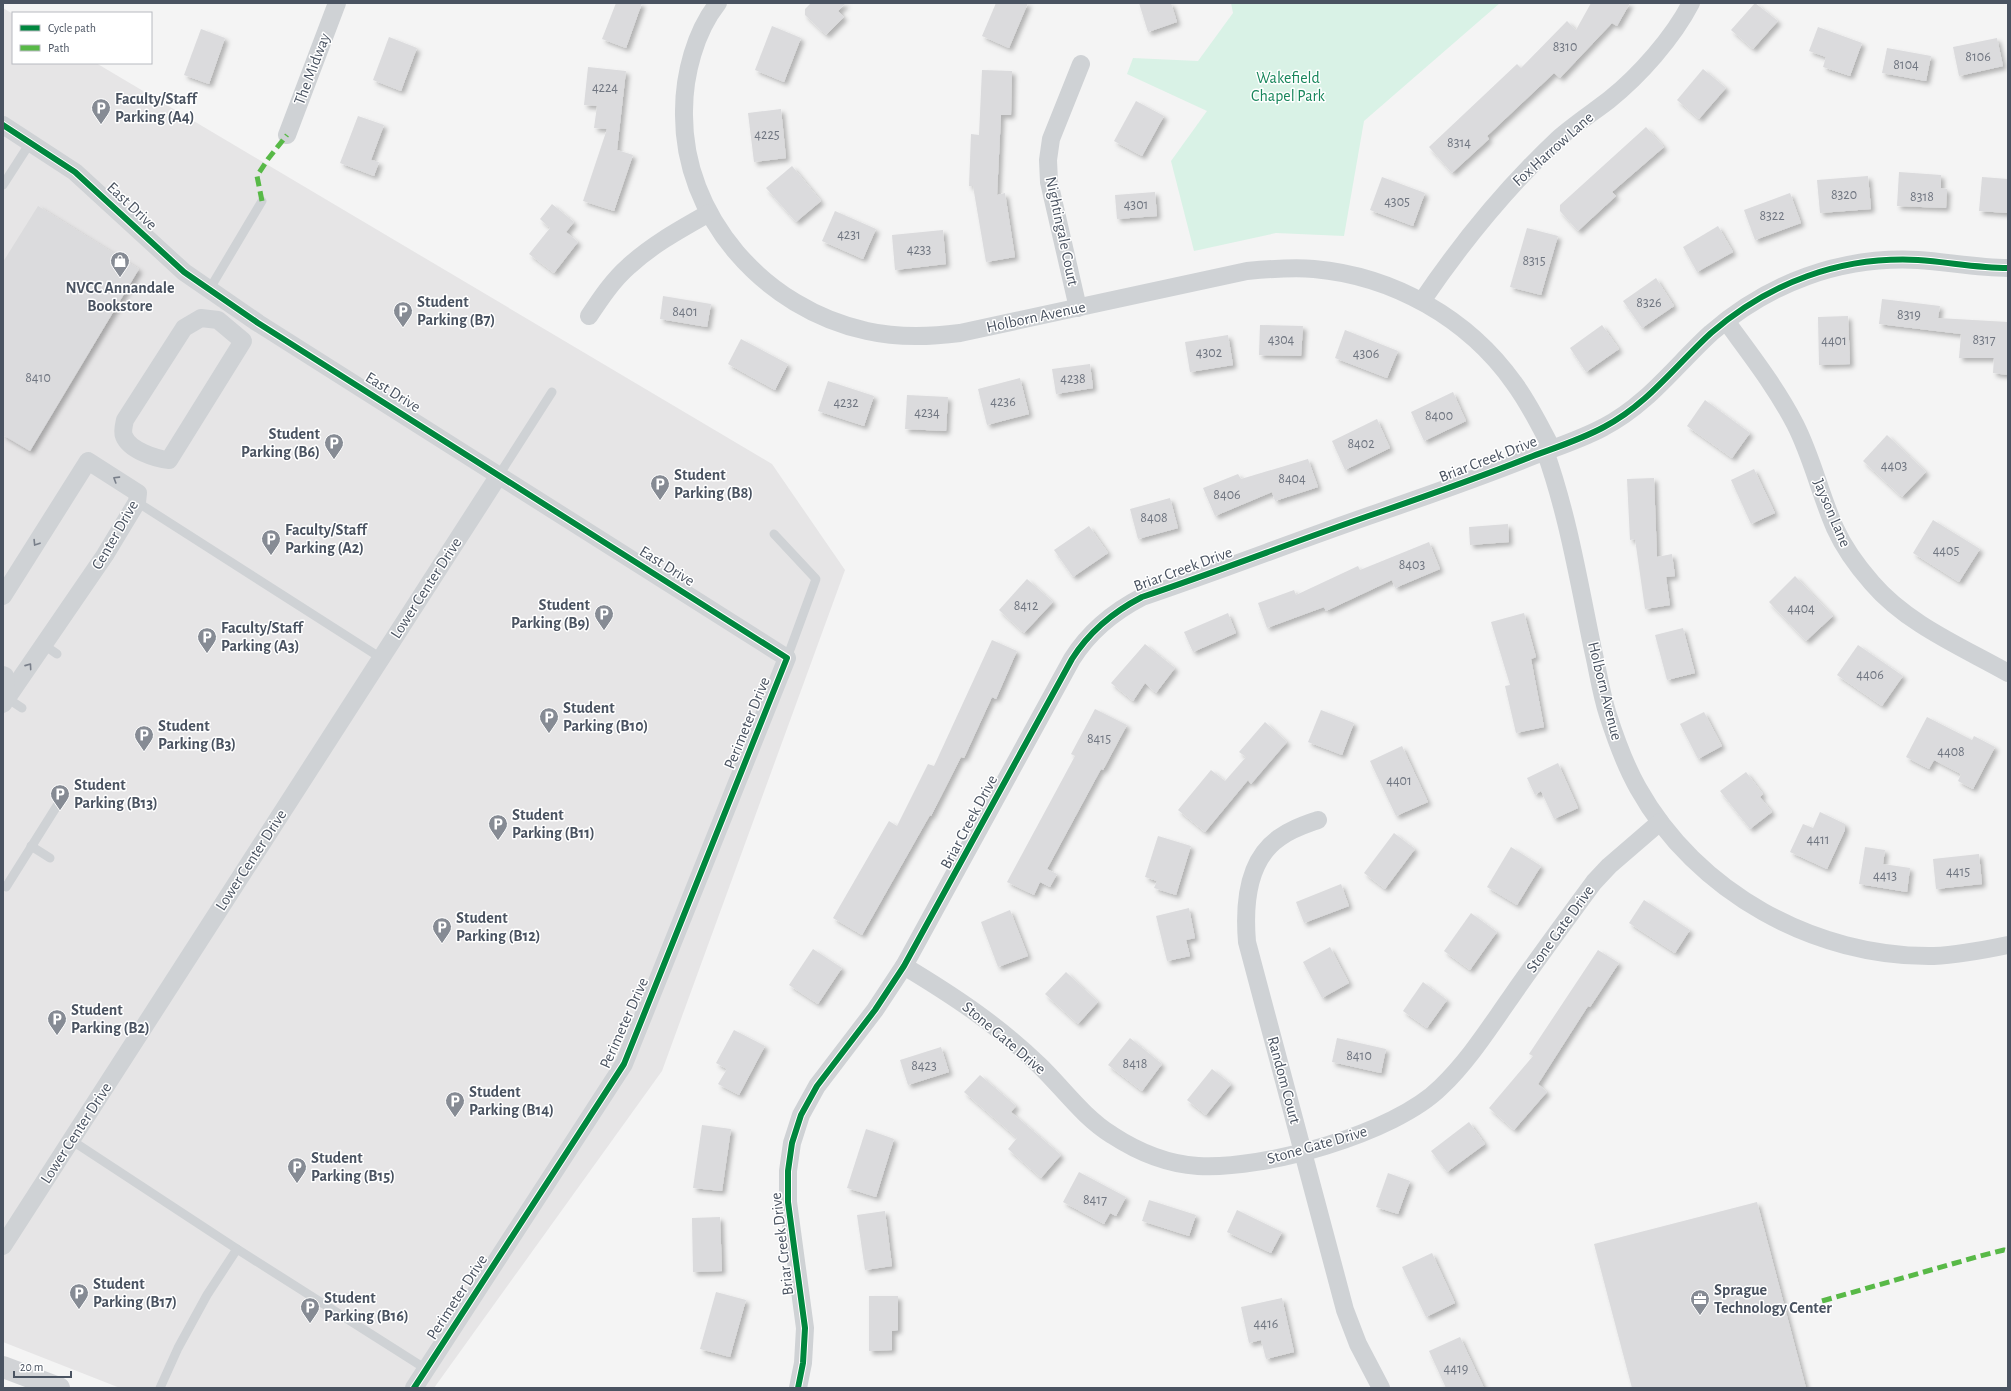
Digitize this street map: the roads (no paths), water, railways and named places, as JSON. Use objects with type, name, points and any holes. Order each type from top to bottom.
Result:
[{"type":"main road","points":[[3,1367],[59,1388]]},
{"type":"street","name":"The Midway","points":[[287,135],[337,3]]},
{"type":"street","name":"Holborn Avenue","points":[[718,3],[701,32],[690,64],[684,96],[684,130],[688,161],[697,189],[708,213],[726,241],[749,267],[776,290],[806,309],[835,322],[867,332],[900,336],[934,337],[1078,308],[1247,271],[1278,268],[1313,269],[1346,273],[1380,283],[1422,301],[1462,328],[1489,352],[1514,382],[1534,413],[1549,450],[1607,713],[1621,752],[1638,788],[1660,822],[1685,852],[1713,878],[1739,897],[1780,921],[1817,937],[1856,948],[1897,954],[1935,956],[1975,952],[2008,945]]},
{"type":"street","name":"Fox Harrow Lane","points":[[1422,301],[1458,248],[1519,176],[1560,138],[1610,99],[1641,70],[1666,41],[1691,3]]},
{"type":"street","name":"Nightingale Court","points":[[1078,308],[1049,182],[1048,160],[1051,139],[1081,64]]},
{"type":"street","name":"East Drive","points":[[3,125],[75,172],[184,272],[209,290],[258,323],[787,658]]},
{"type":"street","points":[[589,316],[607,290],[629,266],[655,245],[708,213]]},
{"type":"street","name":"Briar Creek Drive","points":[[798,1388],[803,1363],[805,1328],[788,1202],[788,1171],[792,1143],[801,1115],[817,1086],[875,1010],[904,966],[1072,659],[1090,635],[1106,620],[1142,597],[1470,481],[1604,427],[1630,411],[1652,393],[1689,353],[1726,321],[1759,298],[1779,287],[1814,273],[1843,265],[1877,260],[1916,260],[2008,268]]},
{"type":"street","points":[[201,318],[209,290]]},
{"type":"street","points":[[244,341],[218,320],[201,318],[184,328],[125,420],[124,436],[128,442],[149,456],[169,460],[244,341],[258,323]]},
{"type":"street","name":"Jayson Lane","points":[[1726,321],[1776,390],[1795,424],[1812,462],[1822,494],[1836,529],[1853,558],[1873,584],[1896,606],[1926,627],[2008,673]]},
{"type":"street","name":"Center Drive","points":[[3,596],[88,461],[138,493],[137,502],[110,558],[77,602],[50,650],[5,701]]},
{"type":"street","name":"Lower Center Drive","points":[[3,1246],[499,475]]},
{"type":"street","name":"Perimeter Drive","points":[[414,1388],[624,1064],[787,658]]},
{"type":"street","points":[[3,675],[5,676],[5,701]]},
{"type":"street","name":"Random Court","points":[[1318,820],[1294,828],[1278,839],[1263,853],[1254,869],[1248,891],[1245,916],[1247,942],[1345,1310],[1358,1344],[1381,1388]]},
{"type":"street","name":"Stone Gate Drive","points":[[904,966],[961,1001],[1000,1030],[1039,1065],[1088,1116],[1110,1134],[1136,1149],[1164,1160],[1196,1166],[1227,1166],[1266,1161],[1352,1137],[1381,1126],[1410,1110],[1439,1089],[1465,1062],[1594,882],[1609,866],[1660,822]]},
{"type":"lane","points":[[3,185],[30,143]]},
{"type":"lane","points":[[209,290],[262,201]]},
{"type":"lane","points":[[499,475],[552,392]]},
{"type":"lane","points":[[137,502],[381,658]]},
{"type":"lane","points":[[774,534],[816,579],[787,658]]},
{"type":"lane","points":[[5,701],[22,708]]},
{"type":"lane","points":[[6,887],[60,801]]},
{"type":"lane","points":[[31,846],[50,858]]},
{"type":"lane","points":[[71,1140],[237,1249],[426,1369]]},
{"type":"lane","points":[[160,1388],[178,1348],[207,1295],[237,1249]]},
{"type":"place","name":"Faculty/Staff Parking (A4)","points":[[101,125]]},
{"type":"place","name":"NVCC Annandale Bookstore","points":[[120,278]]},
{"type":"place","name":"Student Parking (B7)","points":[[403,328]]},
{"type":"place","name":"Student Parking (B6)","points":[[334,460]]},
{"type":"place","name":"Student Parking (B8)","points":[[660,501]]},
{"type":"place","name":"Faculty/Staff Parking (A2)","points":[[271,556]]},
{"type":"place","name":"Student Parking (B9)","points":[[604,631]]},
{"type":"place","name":"Faculty/Staff Parking (A3)","points":[[207,654]]},
{"type":"place","name":"Student Parking (B10)","points":[[549,734]]},
{"type":"place","name":"Student Parking (B3)","points":[[144,752]]},
{"type":"place","name":"Student Parking (B13)","points":[[60,811]]},
{"type":"place","name":"Student Parking (B11)","points":[[498,841]]},
{"type":"place","name":"Student Parking (B12)","points":[[442,944]]},
{"type":"place","name":"Student Parking (B2)","points":[[57,1036]]},
{"type":"place","name":"Student Parking (B14)","points":[[455,1118]]},
{"type":"place","name":"Student Parking (B15)","points":[[297,1184]]},
{"type":"place","name":"Student Parking (B17)","points":[[79,1310]]},
{"type":"place","name":"Sprague Technology Center","points":[[1700,1316]]},
{"type":"place","name":"Student Parking (B16)","points":[[310,1324]]},
{"type":"park label","name":"Wakefield Chapel Park","points":[[1288,87]]}]
